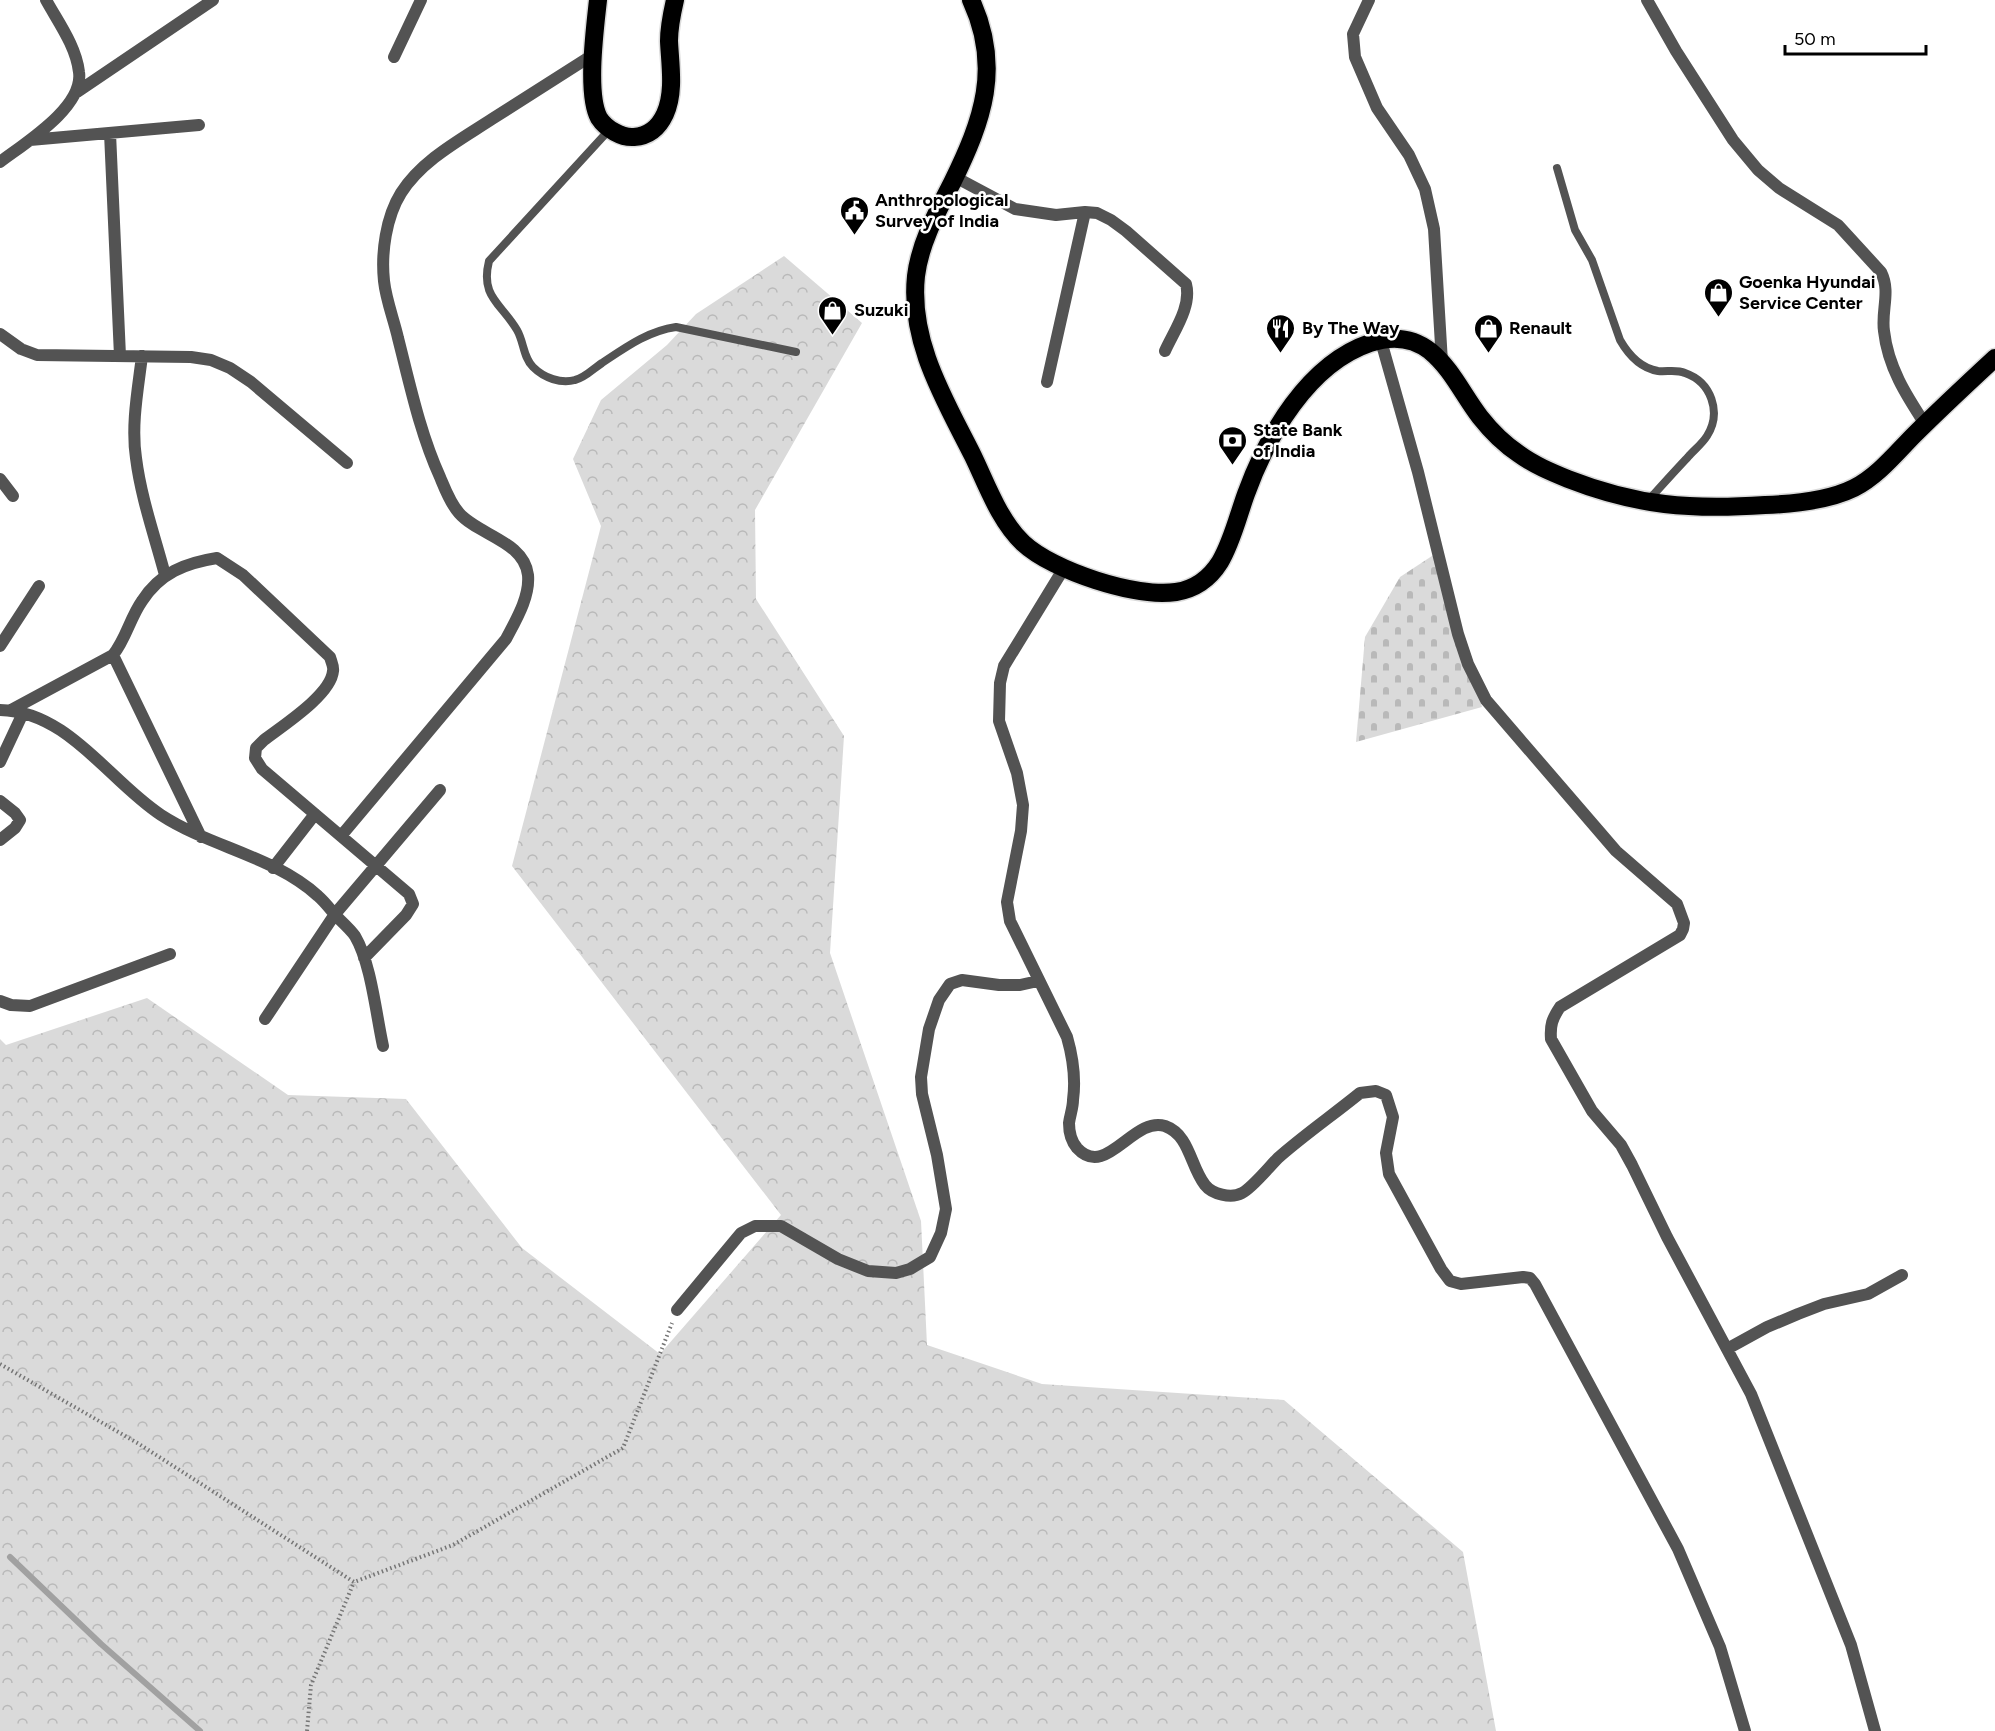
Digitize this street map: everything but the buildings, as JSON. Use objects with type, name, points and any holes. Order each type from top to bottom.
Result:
[{"type":"highway","points":[[598,0],[591,56],[595,102],[599,118],[610,129],[623,136],[634,138],[647,135],[658,127],[666,111],[671,91],[669,38],[675,0]]},
{"type":"highway","points":[[971,0],[979,17],[986,44],[988,72],[984,102],[955,177],[934,217],[917,273],[917,322],[938,387],[1006,521],[1022,542],[1064,568],[1130,589],[1161,594],[1186,590],[1207,578],[1222,559],[1260,457],[1277,427],[1304,392],[1333,364],[1353,350],[1381,340],[1403,339],[1426,347],[1442,362],[1480,417],[1500,440],[1524,458],[1597,490],[1672,506],[1740,507],[1790,504],[1827,497],[1854,488],[1880,470],[1995,358]]},
{"type":"street","points":[[46,0],[73,50],[79,73],[77,92]]},
{"type":"street","points":[[0,162],[62,112],[77,92],[213,0]]},
{"type":"street","points":[[394,57],[420,0]]},
{"type":"street","points":[[1369,0],[1353,34],[1355,57],[1377,108],[1409,155],[1425,189],[1434,229],[1442,362]]},
{"type":"street","points":[[1647,0],[1676,51],[1733,140],[1758,170],[1779,188],[1838,225],[1881,272],[1887,291],[1883,320],[1884,333],[1892,366],[1902,390],[1925,424]]},
{"type":"street","points":[[341,836],[506,639],[517,619],[526,594],[528,574],[522,560],[510,547],[476,528],[459,513],[436,469],[418,416],[384,282],[383,254],[389,224],[400,194],[418,172],[434,158],[591,56]]},
{"type":"street","points":[[28,140],[199,124]]},
{"type":"street","points":[[110,133],[120,356]]},
{"type":"street","points":[[955,177],[1015,209],[1056,215],[1097,213],[1111,220],[1186,284],[1187,302],[1165,351]]},
{"type":"street","points":[[1047,382],[1085,212]]},
{"type":"street","points":[[0,334],[21,349],[37,355],[191,357],[211,360],[230,368],[251,382],[347,463]]},
{"type":"street","points":[[1381,340],[1418,472],[1458,634],[1468,664],[1482,691],[1504,723],[1616,851],[1677,904],[1681,913],[1683,929],[1680,935],[1560,1007],[1552,1019],[1551,1039],[1592,1111],[1621,1145],[1667,1237],[1751,1394],[1851,1645],[1875,1731]]},
{"type":"street","points":[[142,356],[136,402],[135,456],[165,576]]},
{"type":"street","points":[[0,479],[13,496]]},
{"type":"street","points":[[0,762],[11,711],[114,656],[142,600],[165,576],[192,562],[217,558],[243,575],[330,657],[334,670],[329,683],[315,699],[256,748],[255,758],[262,769],[409,894],[413,904],[406,915],[364,958]]},
{"type":"street","points":[[1064,568],[1004,666],[1000,684],[999,721],[1017,773],[1023,805],[1021,831],[1007,902],[1010,921],[1067,1037],[1075,1083],[1070,1135],[1078,1149],[1088,1156],[1099,1157],[1124,1144],[1138,1130],[1151,1125],[1163,1126],[1181,1137],[1205,1186],[1216,1193],[1228,1196],[1242,1193],[1278,1158],[1360,1093],[1376,1091],[1386,1095],[1394,1117],[1386,1153],[1389,1174],[1441,1269],[1450,1281],[1461,1284],[1523,1277],[1530,1278],[1536,1284],[1678,1549],[1719,1647],[1745,1731]]},
{"type":"street","points":[[0,646],[39,586]]},
{"type":"street","points":[[114,656],[201,837]]},
{"type":"street","points":[[11,711],[51,724],[72,738],[158,813],[201,837],[300,882],[318,896],[354,935],[364,958],[383,1046]]},
{"type":"street","points":[[265,1019],[335,914],[440,790]]},
{"type":"street","points":[[0,801],[20,820],[15,828],[0,840]]},
{"type":"street","points":[[273,868],[315,814]]},
{"type":"street","points":[[0,1001],[11,1005],[30,1006],[170,954]]},
{"type":"street","points":[[677,1310],[741,1233],[755,1226],[781,1226],[838,1259],[868,1271],[896,1274],[930,1257],[941,1233],[946,1209],[937,1155],[922,1094],[921,1077],[929,1029],[939,1000],[950,984],[962,980],[1009,985],[1038,981]]},
{"type":"street","points":[[1727,1349],[1767,1327],[1824,1304],[1868,1294],[1902,1275]]},
{"type":"lane","points":[[610,129],[489,261],[485,275],[488,291],[518,331],[526,358],[534,368],[559,381],[576,380],[643,337],[676,327],[796,352]]},
{"type":"lane","points":[[1557,168],[1575,230],[1592,260],[1626,351],[1643,365],[1657,371],[1683,372],[1698,378],[1711,395],[1714,410],[1713,421],[1707,436],[1647,502]]},
{"type":"path","points":[[307,1731],[311,1685],[354,1582],[453,1545],[622,1448],[677,1310]]},
{"type":"path","points":[[0,1364],[139,1444],[354,1582]]},
{"type":"green space","points":[[784,256],[862,323],[755,510],[756,599],[844,736],[830,953],[921,1221],[927,1345],[1042,1384],[1284,1400],[1463,1552],[1496,1731],[0,1731],[0,1039],[6,1045],[147,998],[288,1095],[406,1099],[522,1248],[660,1354],[781,1215],[512,866],[601,526],[573,459],[601,400],[667,345],[696,314]]},
{"type":"green space","points":[[1441,553],[1482,707],[1356,742],[1365,637],[1400,577],[1435,554]]},
{"type":"waterway","points":[[10,1557],[101,1644],[200,1731]]},
{"type":"place","name":"Anthropological Survey of India","points":[[854,236]]},
{"type":"place","name":"Goenka Hyundai Service Center","points":[[1718,318]]},
{"type":"place","name":"Suzuki","points":[[833,336]]},
{"type":"place","name":"By The Way","points":[[1281,354]]},
{"type":"place","name":"Renault","points":[[1488,354]]},
{"type":"place","name":"State Bank of India","points":[[1232,466]]}]
